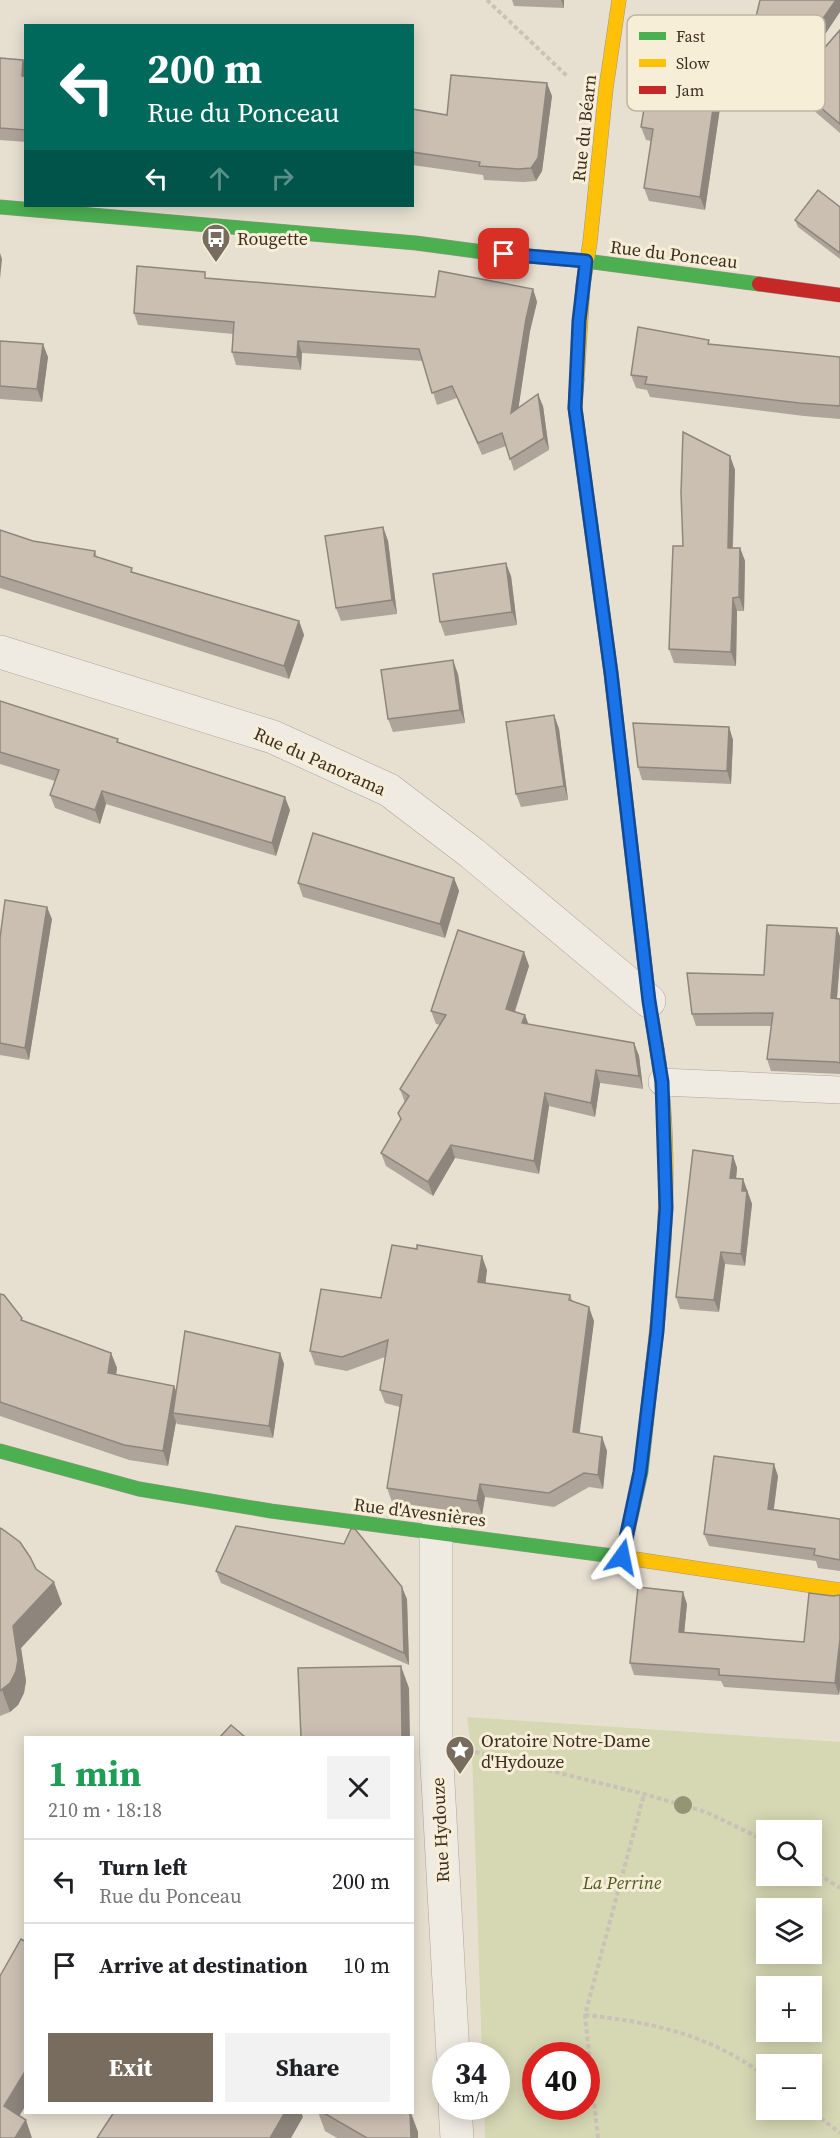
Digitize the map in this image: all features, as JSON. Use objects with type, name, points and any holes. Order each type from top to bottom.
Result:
[{"type":"street","name":"Rue du Béarn","points":[[619,0],[606,88],[579,321],[575,408],[611,673],[649,1001],[662,1082],[666,1208],[657,1331],[640,1472],[622,1557]]},
{"type":"street","name":"Rue du Ponceau","points":[[0,207],[416,243],[483,252],[586,261],[840,294]]},
{"type":"street","name":"Rue du Panorama","points":[[0,652],[273,737],[389,790],[473,854],[649,1001]]},
{"type":"street","name":"Rue d'Avesnières","points":[[0,1451],[139,1489],[271,1511],[622,1557],[840,1590]]},
{"type":"street","name":"Rue Hydouze","points":[[436,1532],[436,1746],[452,2042]]},
{"type":"street","points":[[456,2120],[457,2138]]},
{"type":"lane","points":[[662,1082],[840,1090]]},
{"type":"path","points":[[487,0],[569,78],[606,88]]},
{"type":"path","points":[[436,1746],[472,1752],[644,1794],[706,1812],[756,1836]]},
{"type":"path","points":[[598,2138],[585,2015],[644,1794]]},
{"type":"path","points":[[822,1876],[840,1888]]},
{"type":"path","points":[[585,2015],[663,2026],[711,2044],[756,2069]]},
{"type":"path","points":[[822,2119],[840,2133]]},
{"type":"green space","name":"La Perrine","points":[[467,1717],[840,1742],[840,2138],[485,2138],[484,2120],[510,2120],[510,2042],[482,2042],[472,1752]]},
{"type":"building","points":[[760,0],[836,0],[825,16],[756,15]]},
{"type":"building","points":[[840,30],[840,124],[825,111],[825,47]]},
{"type":"building","points":[[0,58],[23,60],[24,130],[0,128]]},
{"type":"building","points":[[451,75],[547,83],[538,158],[531,168],[479,166],[480,162],[414,152],[414,109],[447,115]]},
{"type":"building","points":[[644,111],[713,111],[700,197],[644,188],[653,129],[641,127]]},
{"type":"building","points":[[818,190],[840,207],[840,253],[795,220]]},
{"type":"building","points":[[137,266],[205,272],[205,278],[435,297],[439,271],[533,289],[511,413],[538,394],[544,438],[510,459],[502,433],[478,443],[452,386],[432,393],[419,349],[298,341],[297,357],[232,352],[234,322],[134,313]]},
{"type":"building","points":[[638,327],[709,340],[708,344],[840,357],[840,406],[645,384],[647,377],[631,375]]},
{"type":"building","points":[[0,341],[43,344],[37,389],[0,386]]},
{"type":"building","points":[[683,432],[730,456],[728,548],[740,548],[739,597],[733,598],[731,652],[669,649],[673,546],[683,546],[681,493]]},
{"type":"building","points":[[383,527],[392,600],[336,608],[325,536]]},
{"type":"building","points":[[0,530],[33,541],[95,551],[94,556],[132,568],[131,572],[299,621],[284,666],[0,576]]},
{"type":"building","points":[[506,563],[512,612],[440,622],[433,574]]},
{"type":"building","points":[[453,660],[460,710],[388,719],[381,670]]},
{"type":"building","points":[[0,701],[285,797],[272,843],[102,791],[95,810],[50,795],[59,770],[0,752]]},
{"type":"building","points":[[554,715],[564,786],[516,794],[506,722]]},
{"type":"building","points":[[633,723],[729,727],[727,771],[638,767]]},
{"type":"building","points":[[313,833],[454,878],[440,924],[298,883]]},
{"type":"building","points":[[5,900],[47,907],[25,1048],[0,1043],[0,938]]},
{"type":"building","points":[[767,925],[837,928],[831,998],[840,999],[840,1063],[767,1059],[773,1013],[692,1014],[687,973],[764,975]]},
{"type":"building","points":[[458,930],[524,952],[506,1009],[525,1015],[522,1023],[634,1043],[639,1076],[596,1070],[591,1103],[545,1093],[534,1161],[451,1145],[428,1182],[381,1153],[401,1119],[398,1113],[409,1096],[400,1089],[446,1015],[431,1011]]},
{"type":"building","points":[[693,1150],[733,1156],[730,1178],[743,1179],[742,1191],[747,1191],[741,1254],[721,1252],[714,1300],[676,1297]]},
{"type":"building","points":[[392,1245],[417,1249],[417,1245],[482,1256],[478,1282],[570,1295],[569,1300],[589,1307],[573,1432],[602,1437],[598,1475],[584,1473],[549,1493],[480,1484],[477,1501],[387,1488],[402,1395],[380,1390],[388,1340],[342,1357],[310,1351],[321,1289],[381,1298]]},
{"type":"building","points":[[0,1294],[4,1295],[22,1318],[21,1320],[111,1353],[108,1373],[174,1386],[163,1451],[124,1445],[0,1402]]},
{"type":"building","points":[[185,1331],[280,1353],[269,1426],[173,1413]]},
{"type":"building","points":[[714,1456],[774,1464],[768,1509],[840,1519],[840,1560],[814,1555],[815,1549],[704,1534]]},
{"type":"building","points":[[236,1526],[344,1544],[351,1529],[355,1529],[402,1587],[404,1653],[216,1571]]},
{"type":"building","points":[[0,1528],[20,1542],[36,1569],[54,1582],[13,1626],[18,1660],[16,1671],[10,1683],[0,1691]]},
{"type":"building","points":[[638,1587],[683,1592],[679,1632],[804,1642],[809,1593],[840,1595],[840,1639],[835,1683],[719,1675],[719,1669],[630,1663]]},
{"type":"building","points":[[401,1666],[402,1736],[301,1736],[298,1668]]},
{"type":"building","points":[[231,1725],[244,1736],[221,1736]]},
{"type":"building","points":[[21,1939],[24,1941],[24,2073],[4,2106],[26,2120],[15,2138],[0,2138],[0,1976]]},
{"type":"building","points":[[113,2114],[284,2114],[270,2138],[97,2138]]},
{"type":"building","points":[[325,2114],[410,2114],[411,2138],[367,2138]]},
{"type":"traffic: fast","points":[[0,207],[416,243],[483,252],[586,261],[759,284]]},
{"type":"traffic: fast","points":[[577,380],[575,408],[611,673],[649,1001],[657,1049]]},
{"type":"traffic: fast","points":[[622,1557],[641,1472],[653,1363]]},
{"type":"traffic: fast","points":[[0,1451],[139,1489],[271,1511],[628,1558]]},
{"type":"traffic: slow","points":[[577,380],[583,285],[590,242],[606,88],[619,0]]},
{"type":"traffic: slow","points":[[653,1363],[666,1206],[665,1127],[657,1049]]},
{"type":"traffic: slow","points":[[628,1558],[840,1590]]},
{"type":"traffic: jam","points":[[759,284],[840,295]]},
{"type":"place","name":"Rougette","points":[[216,264]]},
{"type":"place","name":"Oratoire Notre-Dame d'Hydouze","points":[[460,1776]]},
{"type":"route","points":[[504,254],[586,261],[579,321],[575,408],[611,673],[649,1001],[662,1082],[666,1208],[657,1331],[640,1472],[622,1557]]}]
